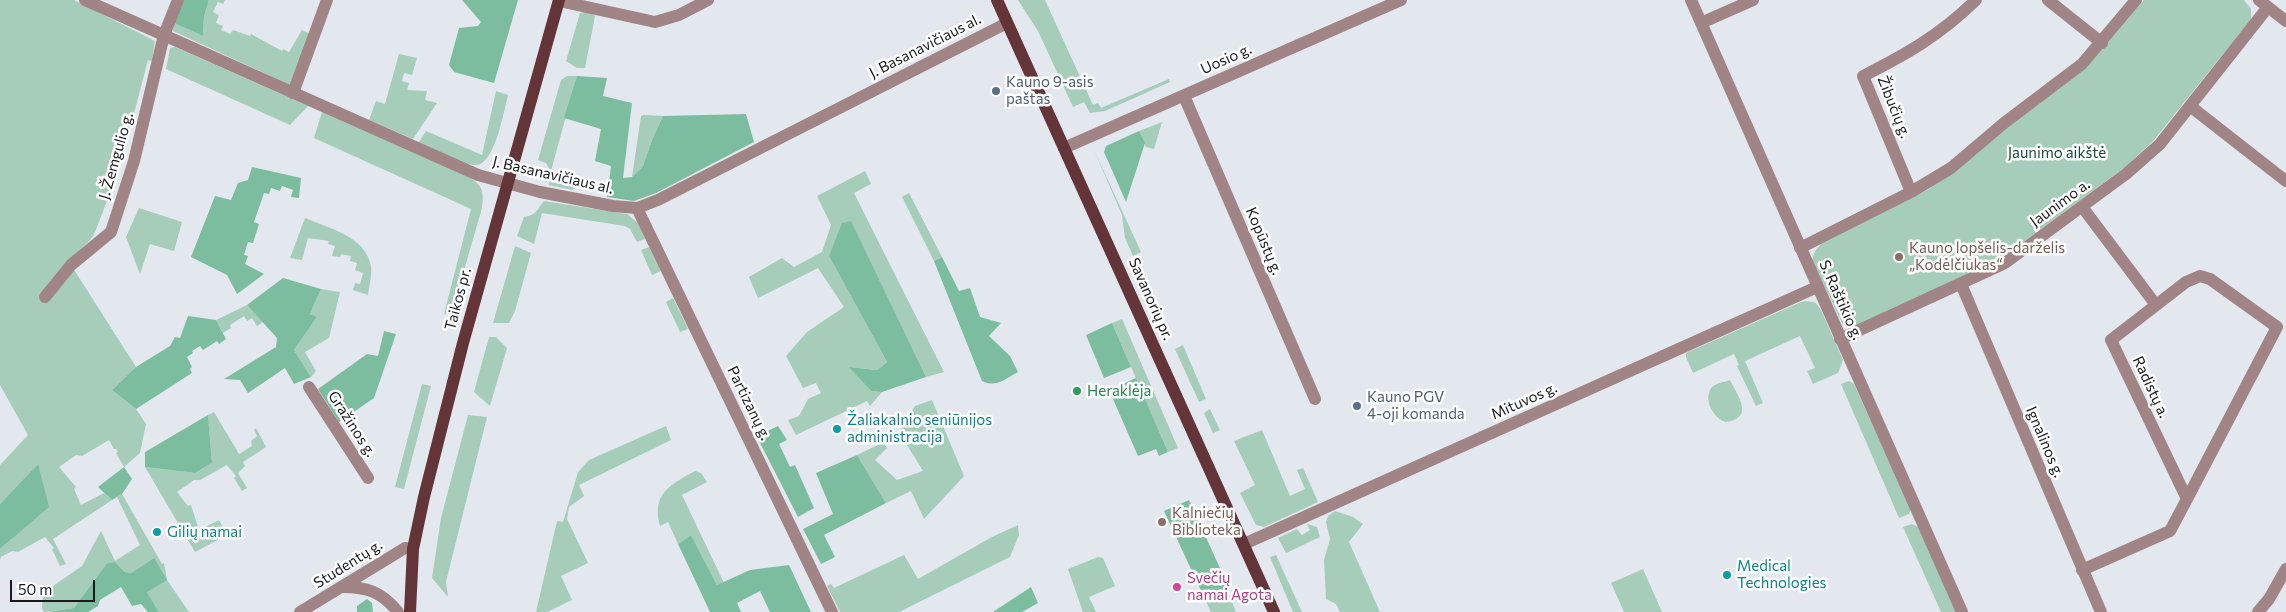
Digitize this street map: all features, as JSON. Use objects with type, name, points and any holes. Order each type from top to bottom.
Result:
[{"type":"main road","name":"Taikos pr.","points":[[410,612],[413,549],[454,376],[559,0]]},
{"type":"main road","name":"Savanorių pr.","points":[[997,0],[1274,612]]},
{"type":"street","name":"J. Basanavičiaus al.","points":[[85,0],[471,172],[577,200],[637,208],[658,200],[1007,23]]},
{"type":"street","name":"J. Žemgulio g.","points":[[45,297],[71,265],[111,232],[134,161],[164,35],[178,0]]},
{"type":"street","points":[[293,93],[327,0]]},
{"type":"street","points":[[559,0],[656,22],[679,14],[708,0]]},
{"type":"street","name":"Uosio g.","points":[[1064,148],[1401,0]]},
{"type":"street","name":"S. Raštikio g.","points":[[1691,0],[1962,612]]},
{"type":"street","points":[[1701,23],[1753,0]]},
{"type":"street","name":"Žibučių g.","points":[[1912,192],[1863,76],[1911,53],[1953,22],[1976,0]]},
{"type":"street","points":[[2048,0],[2102,43]]},
{"type":"street","points":[[1800,248],[1912,192],[1951,168],[2004,123],[2066,78],[2102,43],[2136,0]]},
{"type":"street","points":[[2263,4],[2286,21]]},
{"type":"street","name":"Jaunimo a.","points":[[1840,339],[2005,263],[2083,208],[2160,144],[2190,106],[2263,4]]},
{"type":"street","name":"Kopūstų g.","points":[[1184,96],[1315,399]]},
{"type":"street","points":[[2190,106],[2286,181]]},
{"type":"street","name":"Partizanų g.","points":[[637,208],[832,612]]},
{"type":"street","points":[[2083,208],[2156,305]]},
{"type":"street","name":"Radistų a.","points":[[2082,570],[2170,531],[2186,499],[2282,330],[2205,277],[2192,278],[2111,340],[2186,499]]},
{"type":"street","name":"Ignalinos g.","points":[[1961,284],[2101,612]]},
{"type":"street","name":"Mituvos g.","points":[[1244,544],[1817,287]]},
{"type":"street","name":"Gražinos g.","points":[[309,387],[368,478]]},
{"type":"street","name":"Studentų g.","points":[[300,612],[405,548],[413,549]]},
{"type":"street","points":[[2258,612],[2269,599],[2286,569]]},
{"type":"street","points":[[343,587],[363,587],[373,590],[385,598],[398,612]]},
{"type":"green space","points":[[0,0],[74,0],[155,41],[152,61],[148,60],[125,147],[111,190],[93,237],[75,255],[71,265],[136,367],[112,390],[136,409],[146,424],[140,453],[124,467],[116,453],[118,452],[109,440],[82,456],[76,455],[59,467],[76,487],[74,489],[81,505],[104,493],[112,500],[53,539],[66,564],[60,566],[52,549],[54,548],[45,537],[18,552],[12,551],[1,557],[0,560],[0,549],[12,539],[38,464],[0,504],[0,465],[28,435],[0,385]]},
{"type":"green space","points":[[184,0],[209,0],[204,17],[203,36],[174,23]]},
{"type":"green space","points":[[209,0],[225,0],[223,4],[218,2],[213,12],[219,15],[216,23],[223,26],[221,30],[230,34],[233,30],[250,36],[251,34],[282,51],[283,49],[289,52],[302,30],[310,34],[290,85],[173,31],[174,23],[203,36],[204,17]]},
{"type":"green space","points":[[462,0],[518,0],[494,83],[454,72],[449,65],[459,28],[478,26],[481,22]]},
{"type":"green space","points":[[1018,0],[1045,0],[1093,105],[1098,103],[1101,108],[1169,79],[1170,82],[1105,111],[1090,113],[1084,102],[1073,107],[1038,31]]},
{"type":"green space","name":"Jaunimo aikštė","points":[[2144,0],[2244,0],[2251,9],[2251,19],[2154,140],[2125,167],[2003,257],[1850,329],[1843,325],[1812,260],[1815,251],[1821,244],[1929,189],[2023,114],[2087,67]]},
{"type":"green space","points":[[588,11],[595,16],[585,68],[577,68],[566,61],[580,13]]},
{"type":"green space","points":[[175,47],[308,106],[290,125],[166,69],[170,48]]},
{"type":"green space","points":[[399,54],[417,58],[412,75],[404,73],[402,81],[409,83],[407,90],[427,91],[425,100],[437,103],[413,139],[369,120],[376,101],[385,104]]},
{"type":"green space","points":[[567,76],[577,76],[551,171],[580,178],[577,187],[573,190],[549,185],[551,172],[546,163],[538,160],[561,80]]},
{"type":"green space","points":[[577,76],[607,78],[603,96],[632,103],[623,178],[632,177],[643,166],[663,116],[746,114],[754,142],[656,193],[634,201],[607,197],[611,166],[595,161],[601,129],[564,118]]},
{"type":"green space","points":[[496,91],[508,95],[498,136],[483,163],[471,165],[464,163],[419,142],[426,131],[482,155]]},
{"type":"green space","points":[[322,112],[469,177],[480,186],[483,197],[482,208],[452,312],[444,314],[471,209],[314,138]]},
{"type":"green space","points":[[641,116],[663,116],[643,166],[632,177]]},
{"type":"green space","points":[[1162,122],[1154,149],[1146,147],[1139,131]]},
{"type":"green space","points":[[1139,131],[1145,143],[1126,202],[1104,152],[1106,146]]},
{"type":"green space","points":[[1094,150],[1141,252],[1133,256],[1125,238],[1122,215]]},
{"type":"green space","points":[[252,167],[301,178],[299,198],[291,197],[293,190],[282,186],[280,191],[271,188],[269,194],[264,193],[254,222],[259,224],[253,243],[248,242],[244,255],[248,256],[245,264],[264,274],[237,294],[227,275],[191,257],[215,196],[231,200],[238,183],[248,180]]},
{"type":"green space","points":[[865,171],[871,184],[854,193],[944,372],[926,377],[851,222],[843,223],[829,256],[887,362],[877,370],[850,367],[871,391],[882,392],[870,406],[867,401],[796,435],[788,420],[799,416],[808,399],[821,393],[816,383],[803,388],[786,356],[807,332],[844,307],[818,268],[758,298],[749,277],[782,258],[794,267],[822,252],[831,225],[817,196]]},
{"type":"green space","points":[[909,193],[942,257],[934,261],[902,197]]},
{"type":"green space","points":[[544,201],[627,214],[638,223],[645,239],[637,242],[630,229],[625,226],[542,213],[534,244],[517,236],[524,217],[534,213]]},
{"type":"green space","points":[[139,208],[182,222],[174,251],[150,244],[140,274],[126,237]]},
{"type":"green space","points":[[305,218],[346,235],[362,248],[368,257],[371,267],[368,295],[353,290],[355,283],[360,284],[363,273],[355,270],[357,263],[350,261],[351,256],[341,254],[340,257],[332,256],[335,246],[328,244],[329,241],[308,238],[302,260],[290,258]]},
{"type":"green space","points":[[851,221],[926,377],[882,392],[871,391],[849,367],[877,370],[887,362],[829,256],[842,223]]},
{"type":"green space","points":[[515,246],[531,253],[515,311],[509,323],[493,323]]},
{"type":"green space","points":[[649,247],[661,271],[652,275],[641,250]]},
{"type":"green space","points":[[942,257],[959,291],[970,288],[980,317],[1001,323],[989,336],[1010,356],[1018,372],[1005,380],[992,384],[982,381],[934,261]]},
{"type":"green space","points":[[283,278],[321,289],[310,314],[317,317],[294,350],[311,377],[294,384],[285,368],[248,393],[240,380],[224,379],[276,347],[277,338],[247,305]]},
{"type":"green space","points":[[321,289],[340,292],[329,338],[305,352],[316,371],[311,377],[294,350],[317,317],[310,314]]},
{"type":"green space","points":[[673,298],[688,329],[680,332],[666,302]]},
{"type":"green space","points":[[1807,301],[1816,303],[1821,310],[1843,360],[1838,373],[1813,384],[1807,371],[1815,368],[1800,336],[1745,361],[1763,403],[1756,406],[1737,366],[1739,365],[1734,354],[1693,373],[1686,353]]},
{"type":"green space","points":[[247,305],[263,322],[257,326],[252,318],[247,321],[244,316],[230,325],[231,328],[223,333],[216,320]]},
{"type":"green space","points":[[188,316],[216,320],[226,339],[219,344],[217,341],[203,350],[200,346],[192,351],[193,353],[187,357],[192,367],[190,369],[192,373],[136,409],[112,390],[136,367],[170,346],[175,337],[180,338]]},
{"type":"green space","points":[[1122,319],[1178,448],[1168,452],[1112,323]]},
{"type":"green space","points":[[1112,323],[1131,367],[1104,378],[1086,335]]},
{"type":"green space","points":[[384,331],[396,334],[374,398],[339,422],[318,389],[367,354],[378,356]]},
{"type":"green space","points":[[489,337],[496,337],[507,348],[490,406],[474,392]]},
{"type":"green space","points":[[1183,345],[1206,399],[1199,402],[1175,349]]},
{"type":"green space","points":[[1136,378],[1168,452],[1159,456],[1156,449],[1138,456],[1109,390]]},
{"type":"green space","points":[[1730,380],[1740,399],[1742,411],[1740,416],[1726,422],[1714,413],[1708,397],[1712,387]]},
{"type":"green space","points":[[1849,381],[1854,384],[1911,509],[1909,514],[1899,518],[1841,384]]},
{"type":"green space","points":[[422,384],[431,386],[404,489],[395,487]]},
{"type":"green space","points":[[932,400],[964,476],[924,519],[911,491],[886,503],[857,455],[884,442],[887,448],[875,460],[897,480],[923,471],[899,432],[915,406]]},
{"type":"green space","points":[[1210,409],[1220,430],[1213,433],[1204,413]]},
{"type":"green space","points":[[214,412],[239,454],[252,446],[251,441],[257,436],[254,430],[256,428],[266,447],[243,462],[245,466],[238,473],[247,488],[242,491],[234,478],[236,476],[227,465],[200,480],[194,480],[177,492],[188,506],[191,505],[199,530],[219,520],[227,535],[195,552],[145,467],[195,473],[212,463],[208,415]]},
{"type":"green space","points":[[208,415],[212,463],[195,473],[145,467],[145,452]]},
{"type":"green space","points":[[468,415],[487,417],[446,582],[448,597],[432,578],[441,518]]},
{"type":"green space","points":[[666,426],[671,440],[579,485],[584,496],[569,507],[567,519],[588,563],[561,576],[572,600],[547,612],[536,612],[557,521],[563,522],[578,472],[589,460]]},
{"type":"green space","points":[[778,426],[787,440],[779,444],[790,467],[795,465],[814,508],[798,517],[758,439],[762,434]]},
{"type":"green space","points":[[1262,430],[1290,496],[1305,489],[1297,470],[1303,468],[1318,502],[1264,527],[1256,525],[1240,493],[1255,485],[1234,441]]},
{"type":"green space","points":[[857,455],[886,503],[824,535],[835,557],[821,564],[803,529],[833,514],[816,473]]},
{"type":"green space","points":[[38,464],[49,507],[0,549],[0,504]]},
{"type":"green space","points":[[124,467],[132,479],[122,494],[112,500],[98,487]]},
{"type":"green space","points":[[695,471],[701,473],[707,482],[682,495],[724,583],[717,585],[691,535],[678,544],[668,522],[660,526],[658,506],[661,498],[671,486]]},
{"type":"green space","points":[[122,494],[162,564],[164,563],[167,580],[189,612],[159,612],[147,592],[154,558],[131,573],[125,572],[115,562],[107,563],[74,608],[44,612],[42,608],[43,593],[82,566],[101,531],[115,561],[140,545],[117,497]]},
{"type":"green space","points":[[1189,500],[1229,588],[1204,597],[1164,511]]},
{"type":"green space","points":[[1335,511],[1353,517],[1363,524],[1349,542],[1380,612],[1340,612],[1336,604],[1326,599],[1324,560],[1330,539],[1326,522],[1328,516]]},
{"type":"green space","points":[[1307,524],[1317,527],[1320,537],[1286,553],[1278,538],[1297,529],[1302,535],[1310,530]]},
{"type":"green space","points":[[1912,524],[1918,527],[1956,612],[1941,612],[1903,527]]},
{"type":"green space","points":[[1018,525],[1019,535],[1010,557],[899,612],[840,612],[827,586],[831,584],[834,588],[904,555],[918,579],[990,538]]},
{"type":"green space","points":[[691,535],[717,585],[750,570],[789,565],[811,612],[770,612],[760,591],[737,603],[741,612],[710,612],[678,544]]},
{"type":"green space","points":[[1276,555],[1302,612],[1293,612],[1270,557]]},
{"type":"green space","points":[[1098,557],[1103,558],[1115,586],[1089,597],[1096,612],[1083,612],[1068,569]]},
{"type":"green space","points":[[154,558],[167,580],[147,592],[159,612],[148,612],[141,604],[132,606],[121,587],[100,600],[98,606],[88,612],[47,612],[74,608],[107,563],[115,562],[125,572],[131,573]]},
{"type":"green space","points":[[1643,569],[1662,612],[1624,612],[1611,583]]},
{"type":"green space","points":[[1031,587],[1038,603],[1022,612],[993,612]]},
{"type":"green space","points":[[1227,589],[1236,612],[1211,612],[1204,597]]},
{"type":"green space","points":[[367,599],[372,603],[373,612],[357,612],[357,606]]},
{"type":"place","name":"Kauno 9-asis paštas","points":[[996,91]]},
{"type":"place","name":"Kauno lopšelis-darželis „Kodėlčiukas“","points":[[1899,257]]},
{"type":"place","name":"Heraklėja","points":[[1077,391]]},
{"type":"place","name":"Kauno PGV 4-oji komanda","points":[[1357,406]]},
{"type":"place","name":"Žaliakalnio seniūnijos administracija","points":[[837,429]]},
{"type":"place","name":"Kalniečių Biblioteka","points":[[1162,522]]},
{"type":"place","name":"Gilių namai","points":[[157,532]]},
{"type":"place","name":"Medical Technologies","points":[[1727,575]]},
{"type":"place","name":"Svečių namai Agota","points":[[1177,587]]}]
